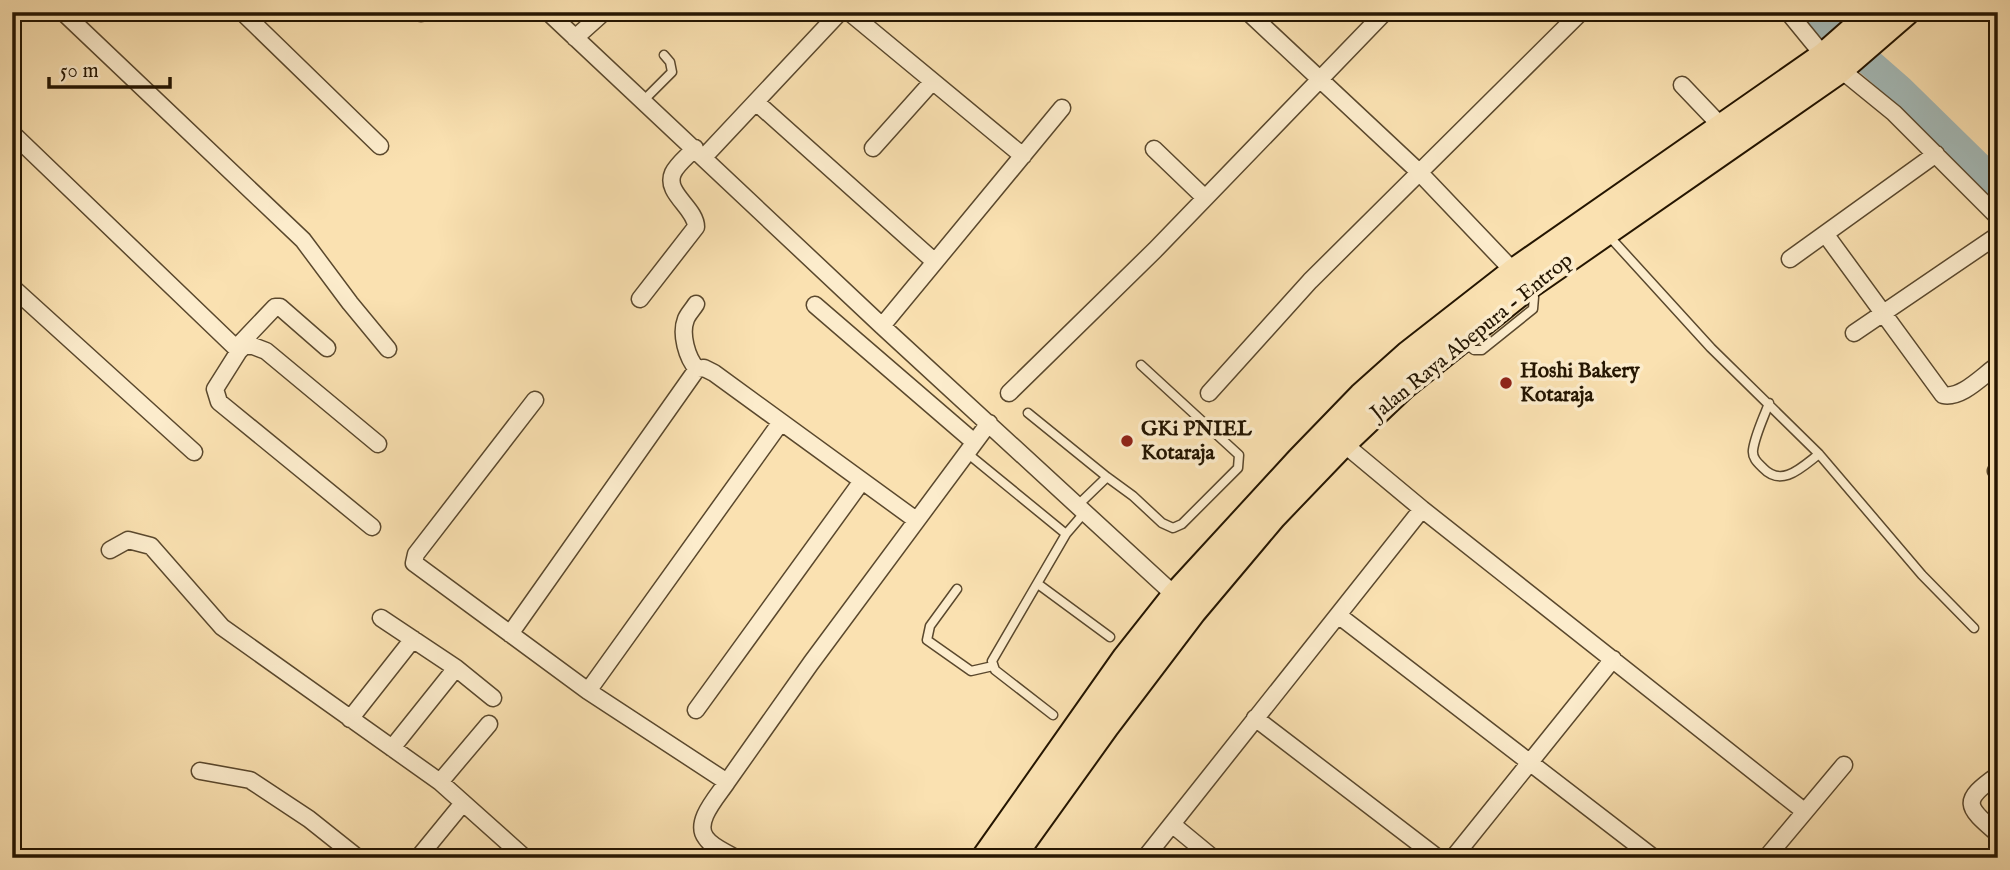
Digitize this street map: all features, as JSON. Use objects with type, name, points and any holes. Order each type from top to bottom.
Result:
[{"type":"highway","name":"Jalan Raya Abepura - Entrop","points":[[1336,438],[1463,339],[1521,279],[1606,233],[1837,59],[1886,16]]},
{"type":"highway","points":[[985,858],[1126,658],[1184,603],[1336,438],[1362,396],[1409,354],[1521,279],[1723,128],[1837,59]]},
{"type":"highway","points":[[1011,858],[1184,603]]},
{"type":"street","points":[[63,12],[303,240],[388,349]]},
{"type":"street","points":[[242,12],[380,146]]},
{"type":"street","points":[[548,12],[882,326],[1184,603]]},
{"type":"street","points":[[575,38],[604,12]]},
{"type":"street","points":[[640,299],[696,227],[692,212],[671,183],[673,173],[700,153],[756,102],[840,12]]},
{"type":"street","points":[[849,12],[1023,156]]},
{"type":"street","points":[[1248,12],[1419,172],[1521,279]]},
{"type":"street","points":[[1009,393],[1205,198],[1385,12]]},
{"type":"street","points":[[1209,393],[1310,281],[1581,12]]},
{"type":"street","points":[[1788,12],[1998,217]]},
{"type":"street","points":[[873,148],[932,82]]},
{"type":"street","points":[[1682,85],[1723,128]]},
{"type":"street","points":[[756,102],[935,262]]},
{"type":"street","points":[[882,326],[1062,108]]},
{"type":"street","points":[[12,133],[237,350]]},
{"type":"street","points":[[1154,149],[1205,198]]},
{"type":"street","points":[[1790,259],[1936,154]]},
{"type":"street","points":[[1826,235],[1943,395],[1948,397],[1959,394],[1998,365]]},
{"type":"street","points":[[1854,332],[1998,235]]},
{"type":"street","points":[[12,286],[194,452]]},
{"type":"street","points":[[696,304],[686,318],[684,335],[688,354],[697,369]]},
{"type":"street","points":[[816,305],[970,447]]},
{"type":"street","points":[[327,348],[280,307],[275,307],[237,350],[215,389],[219,402],[372,527]]},
{"type":"street","points":[[237,350],[247,346],[265,351],[378,444]]},
{"type":"street","points":[[510,634],[697,369],[704,368],[714,373],[916,520]]},
{"type":"street","points":[[535,400],[414,558],[416,566],[588,691],[727,782]]},
{"type":"street","points":[[588,691],[781,422]]},
{"type":"street","points":[[735,858],[708,841],[702,829],[704,818],[811,663],[989,423]]},
{"type":"street","points":[[1336,438],[1804,811]]},
{"type":"street","points":[[696,710],[862,481]]},
{"type":"street","points":[[1145,858],[1422,509]]},
{"type":"street","points":[[110,550],[128,540],[151,546],[222,627],[440,782],[525,858]]},
{"type":"street","points":[[1338,615],[1654,858]]},
{"type":"street","points":[[381,618],[456,668],[493,698]]},
{"type":"street","points":[[350,719],[413,639]]},
{"type":"street","points":[[1453,858],[1613,659]]},
{"type":"street","points":[[392,748],[456,668]]},
{"type":"street","points":[[1255,718],[1438,858]]},
{"type":"street","points":[[440,782],[489,724]]},
{"type":"street","points":[[1766,858],[1844,765]]},
{"type":"street","points":[[200,771],[250,780],[309,819],[358,858]]},
{"type":"street","points":[[1998,775],[1972,797],[1978,817],[1998,834]]},
{"type":"street","points":[[418,858],[463,803]]},
{"type":"street","points":[[1172,825],[1213,858]]},
{"type":"street","points":[[1627,858],[1637,844]]},
{"type":"lane","points":[[643,101],[672,72],[670,62],[664,55]]},
{"type":"lane","points":[[1606,233],[1711,348],[1819,454],[1922,575],[1974,628]]},
{"type":"lane","points":[[1028,413],[1133,496],[1162,523],[1173,528],[1182,524],[1238,468],[1240,455],[1141,365]]},
{"type":"lane","points":[[1769,402],[1753,449],[1754,459],[1768,474],[1779,478],[1787,477],[1819,454]]},
{"type":"lane","points":[[970,447],[1066,534]]},
{"type":"lane","points":[[1053,715],[995,670],[992,661],[1082,508],[1107,477]]},
{"type":"lane","points":[[1038,584],[1110,637]]},
{"type":"lane","points":[[957,589],[930,626],[927,640],[971,671],[993,666]]},
{"type":"waterway","points":[[1812,12],[1900,89],[1998,185]]},
{"type":"place","name":"Hoshi Bakery Kotaraja","points":[[1506,383]]},
{"type":"place","name":"GKi PNIEL Kotaraja","points":[[1127,441]]}]
